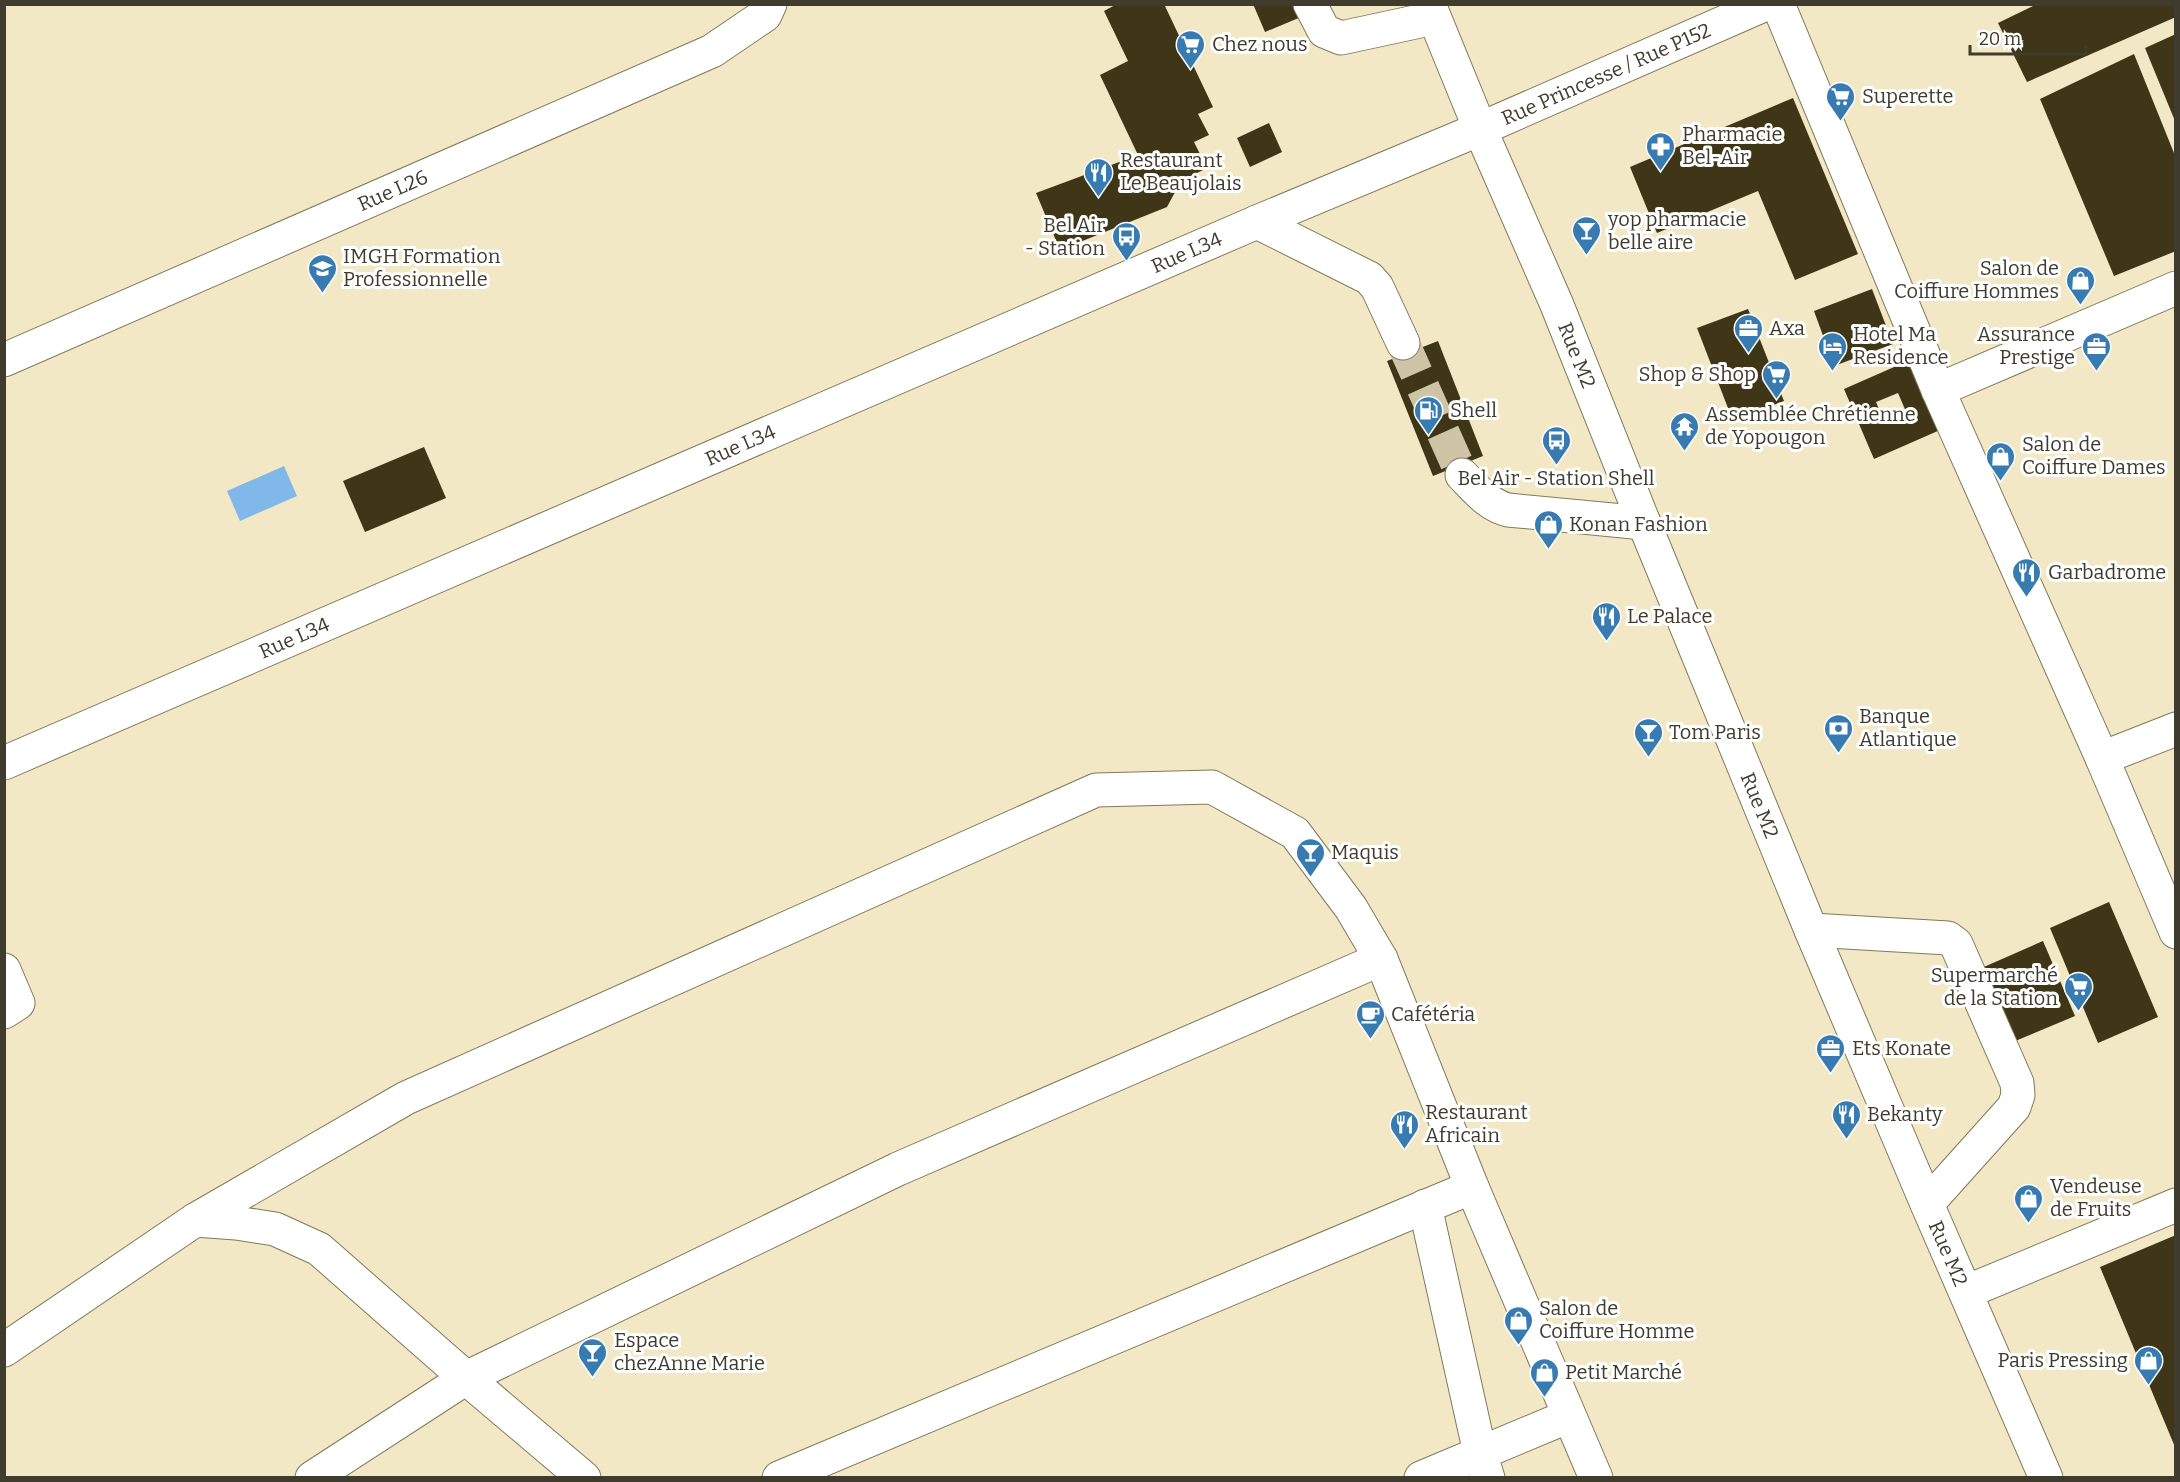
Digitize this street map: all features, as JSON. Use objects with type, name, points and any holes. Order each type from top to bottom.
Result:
[{"type":"street","name":"Rue L26","points":[[4,360],[712,51],[765,15],[770,4]]},
{"type":"street","points":[[1310,4],[1324,31],[1341,38],[1432,11]]},
{"type":"street","name":"Rue Princesse / Rue P152","points":[[1480,129],[1766,4]]},
{"type":"street","points":[[1779,4],[1938,390],[2102,758],[2175,932]]},
{"type":"street","name":"Rue M2","points":[[1432,11],[1480,129],[1557,305],[1812,930],[1927,1204],[2046,1478]]},
{"type":"street","name":"Rue L34","points":[[4,763],[1257,222],[1480,129]]},
{"type":"street","points":[[1257,222],[1369,278],[1377,287],[1403,343]]},
{"type":"street","points":[[1938,390],[2175,288]]},
{"type":"street","points":[[1462,475],[1488,501],[1508,510],[1644,523]]},
{"type":"street","points":[[2102,758],[2175,729]]},
{"type":"street","points":[[4,1350],[195,1220],[406,1098],[1096,790],[1212,787],[1295,833],[1351,908],[1381,959],[1472,1187],[1596,1478]]},
{"type":"street","points":[[1812,930],[1948,938],[1956,944],[2017,1083],[2018,1095],[2014,1107],[1927,1204]]},
{"type":"street","points":[[312,1478],[466,1378],[898,1169],[1381,959]]},
{"type":"street","points":[[4,970],[18,1003],[4,1012]]},
{"type":"street","points":[[778,1478],[1472,1187]]},
{"type":"street","points":[[1966,1292],[2175,1205]]},
{"type":"street","points":[[1425,1206],[1484,1465]]},
{"type":"street","points":[[195,1220],[275,1229],[319,1249],[584,1478]]},
{"type":"street","points":[[1421,1478],[1484,1465],[1569,1416]]},
{"type":"water","points":[[284,466],[297,496],[240,521],[227,491]]},
{"type":"building","points":[[1117,4],[1164,4],[1213,107],[1198,114],[1209,135],[1194,142],[1207,168],[1181,181],[1167,207],[1060,250],[1036,193],[1138,155],[1100,75],[1128,61],[1104,11]]},
{"type":"building","points":[[1253,4],[1296,4],[1301,17],[1265,32]]},
{"type":"building","points":[[2037,4],[2176,4],[2176,17],[2027,82],[1998,23]]},
{"type":"building","points":[[2176,34],[2176,121],[2175,121],[2145,48]]},
{"type":"building","points":[[2134,54],[2176,158],[2176,251],[2114,276],[2040,99]]},
{"type":"building","points":[[1793,98],[1858,254],[1795,280],[1758,191],[1657,233],[1630,167]]},
{"type":"building","points":[[1269,123],[1282,152],[1250,167],[1237,138]]},
{"type":"building","points":[[1872,289],[1893,344],[1834,366],[1814,311]]},
{"type":"building","points":[[1748,309],[1784,401],[1733,421],[1697,328]]},
{"type":"building","points":[[1438,341],[1483,456],[1433,476],[1387,361]]},
{"type":"building","points":[[1910,360],[1940,430],[1874,459],[1844,389]],"holes":[[[1898,393],[1907,414],[1885,424],[1876,402]]]},
{"type":"building","points":[[424,447],[446,498],[365,532],[343,481]]},
{"type":"building","points":[[2109,902],[2158,1017],[2098,1043],[2050,928]]},
{"type":"building","points":[[2043,941],[2075,1016],[2008,1044],[1977,970]]},
{"type":"building","points":[[2176,1235],[2175,1254],[2175,1447],[2100,1267]]},
{"type":"tunnel","points":[[1403,343],[1462,475]]},
{"type":"place","name":"Chez nous","points":[[1191,70]]},
{"type":"place","name":"Superette","points":[[1841,122]]},
{"type":"place","name":"Pharmacie Bel-Air","points":[[1661,172]]},
{"type":"place","name":"Restaurant Le Beaujolais","points":[[1099,198]]},
{"type":"place","name":"yop pharmacie belle aire","points":[[1587,256]]},
{"type":"place","name":"Bel Air - Station","points":[[1126,262]]},
{"type":"place","name":"IMGH Formation Professionnelle","points":[[322,294]]},
{"type":"place","name":"Salon de Coiffure Hommes","points":[[2080,306]]},
{"type":"place","name":"Axa","points":[[1748,354]]},
{"type":"place","name":"Hotel Ma Residence","points":[[1832,372]]},
{"type":"place","name":"Assurance Prestige","points":[[2096,372]]},
{"type":"place","name":"Shop & Shop","points":[[1777,400]]},
{"type":"place","name":"Shell","points":[[1429,436]]},
{"type":"place","name":"Assemblée Chrétienne de Yopougon","points":[[1684,452]]},
{"type":"place","name":"Bel Air - Station Shell","points":[[1556,466]]},
{"type":"place","name":"Salon de Coiffure Dames","points":[[2001,482]]},
{"type":"place","name":"Konan Fashion","points":[[1548,550]]},
{"type":"place","name":"Garbadrome","points":[[2027,598]]},
{"type":"place","name":"Le Palace","points":[[1606,642]]},
{"type":"place","name":"Banque Atlantique","points":[[1838,754]]},
{"type":"place","name":"Tom Paris","points":[[1648,758]]},
{"type":"place","name":"Maquis","points":[[1310,878]]},
{"type":"place","name":"Supermarché de la Station","points":[[2079,1012]]},
{"type":"place","name":"Cafétéria","points":[[1370,1040]]},
{"type":"place","name":"Ets Konate","points":[[1831,1074]]},
{"type":"place","name":"Bekanty","points":[[1846,1140]]},
{"type":"place","name":"Restaurant Africain","points":[[1404,1150]]},
{"type":"place","name":"Vendeuse de Fruits","points":[[2029,1224]]},
{"type":"place","name":"Salon de Coiffure Homme","points":[[1518,1346]]},
{"type":"place","name":"Espace chezAnne Marie","points":[[593,1378]]},
{"type":"place","name":"Paris Pressing","points":[[2149,1386]]},
{"type":"place","name":"Petit Marché","points":[[1544,1398]]}]
